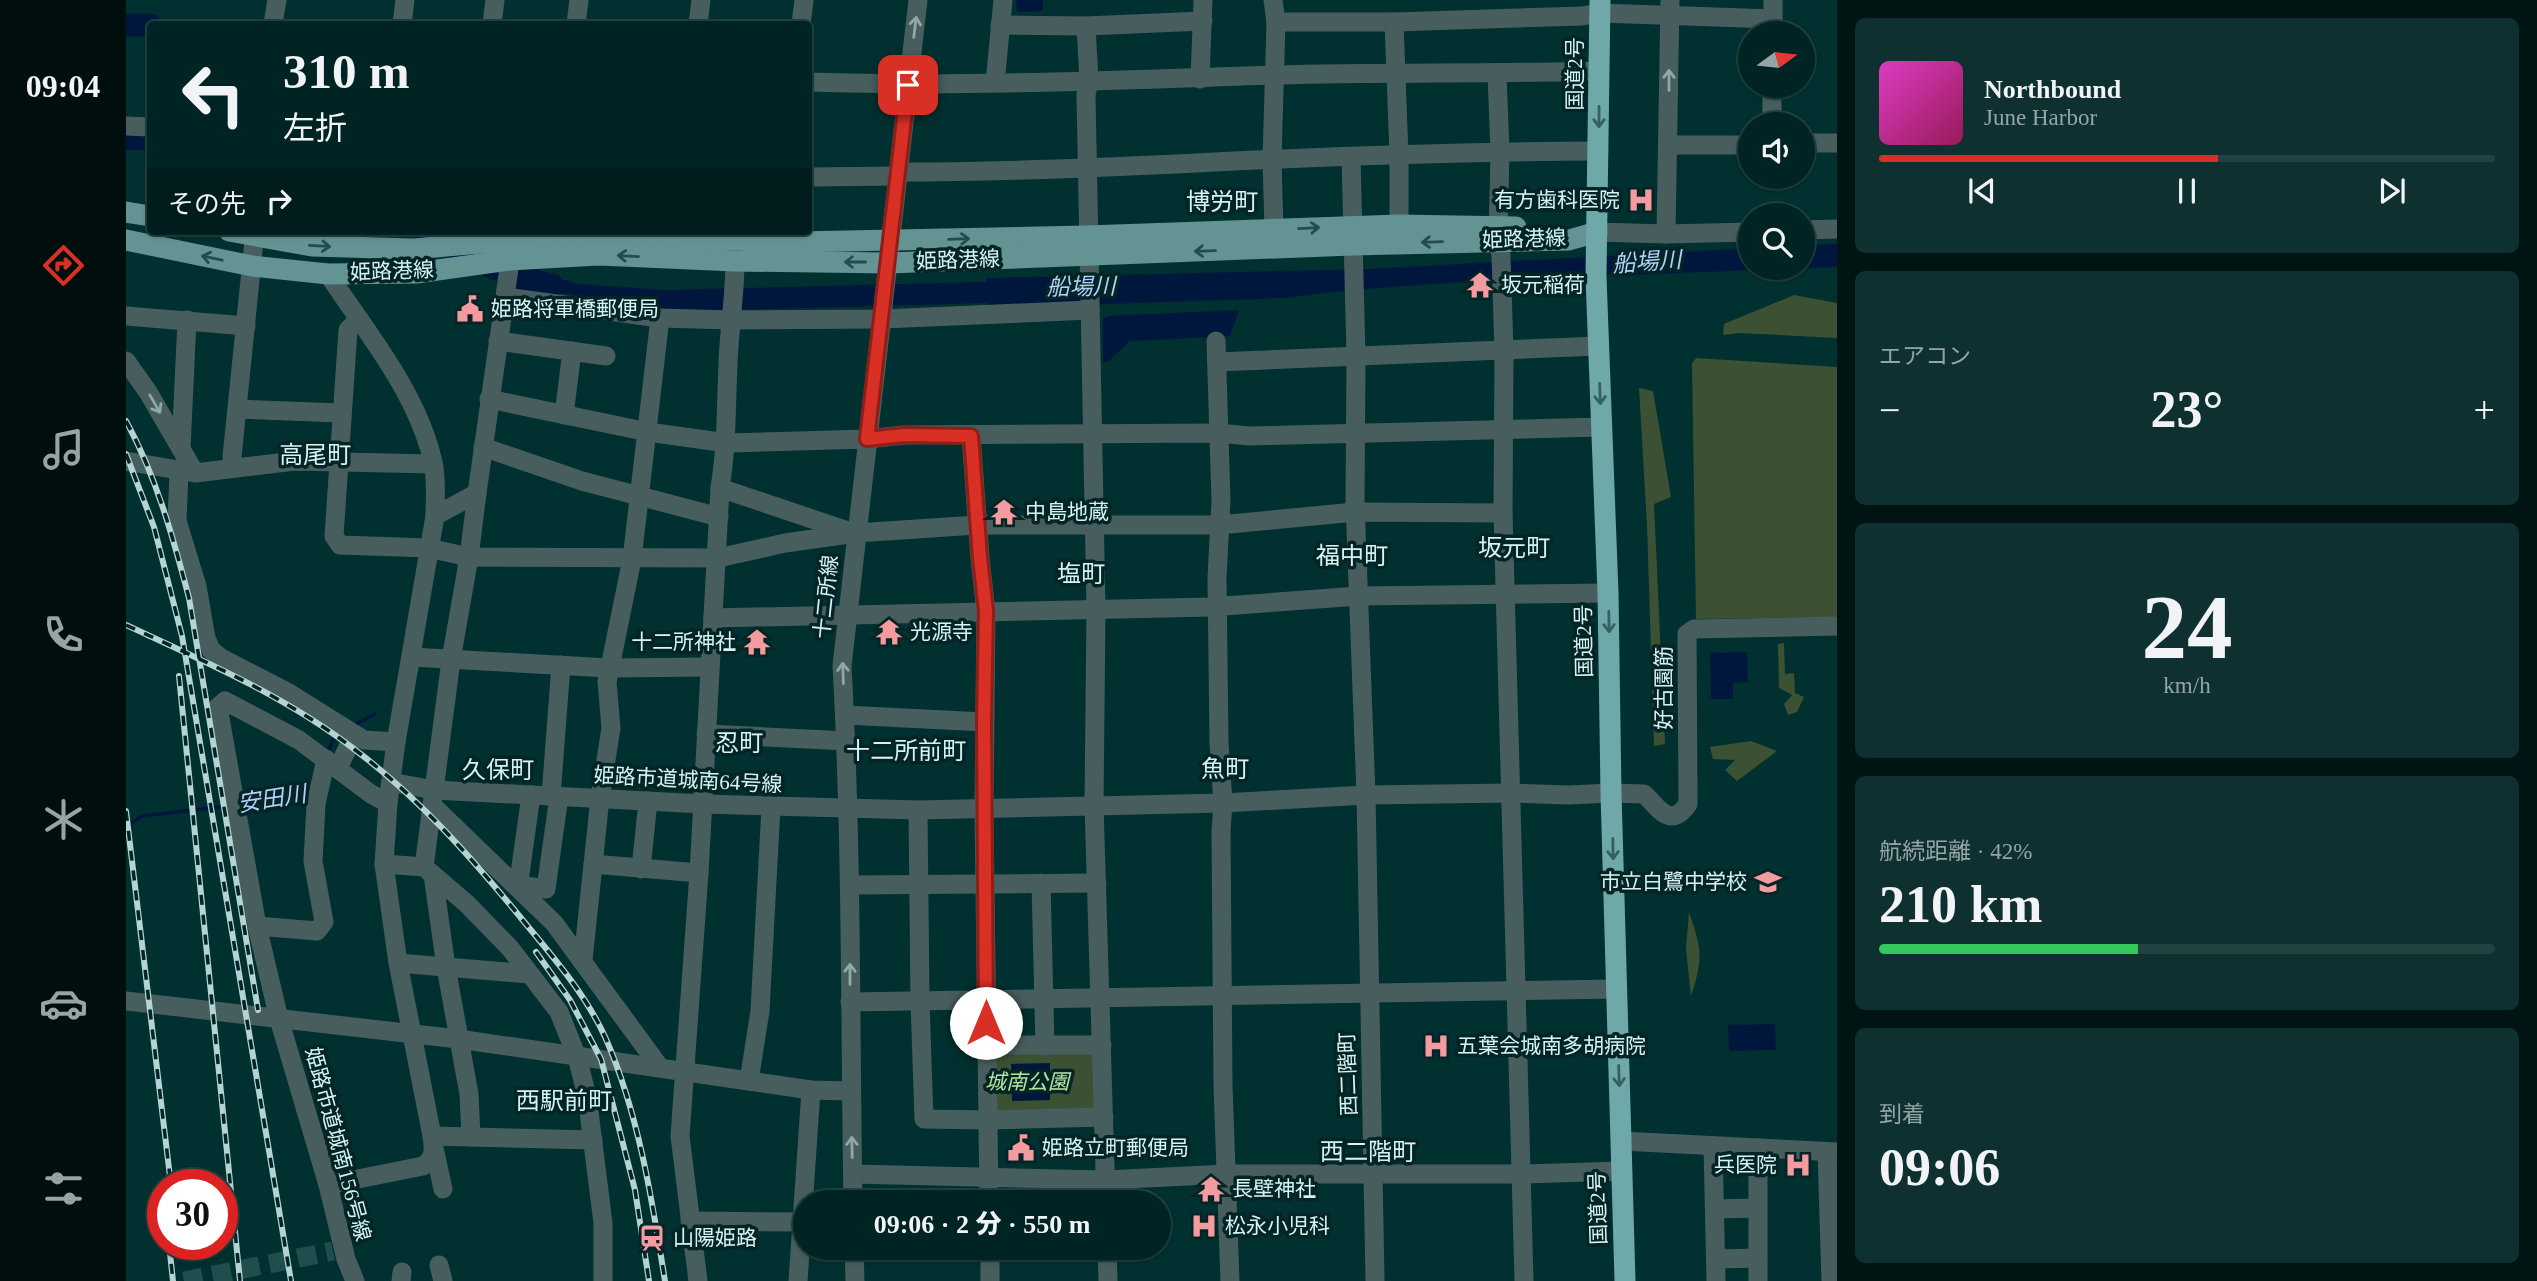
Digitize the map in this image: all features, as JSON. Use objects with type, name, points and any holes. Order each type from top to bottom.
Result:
[{"type":"highway","name":"国道2号","points":[[1600,7],[1598,346],[1608,593],[1625,1281]]},
{"type":"main road","points":[[126,212],[147,216]]},
{"type":"main road","name":"姫路港線","points":[[1089,254],[1274,229],[1352,245],[1399,225],[1499,241]]},
{"type":"main road","name":"姫路港線","points":[[263,235],[312,246],[413,248],[635,235]]},
{"type":"main road","name":"姫路港線","points":[[714,235],[797,237],[889,261]]},
{"type":"main road","name":"姫路港線","points":[[126,240],[252,266],[328,274],[416,273],[513,243],[599,255],[735,261],[889,261],[1499,241],[1597,242]]},
{"type":"street","points":[[274,21],[277,0]]},
{"type":"street","points":[[402,21],[405,0]]},
{"type":"street","points":[[492,21],[495,0]]},
{"type":"street","points":[[576,21],[579,0]]},
{"type":"street","points":[[698,21],[701,0]]},
{"type":"street","points":[[801,21],[804,0]]},
{"type":"street","name":"十二所線","points":[[853,1190],[849,810],[842,666],[918,0]]},
{"type":"street","points":[[995,83],[1003,0]]},
{"type":"street","points":[[1200,79],[1203,0]]},
{"type":"street","points":[[1273,0],[1276,23],[1272,160],[1274,229]]},
{"type":"street","points":[[1276,23],[1582,16],[1600,7],[1669,8],[1773,17]]},
{"type":"street","points":[[1666,234],[1669,8]]},
{"type":"street","points":[[1000,24],[1086,26],[1203,21]]},
{"type":"street","points":[[1394,22],[1399,225]]},
{"type":"street","points":[[1086,26],[1096,609],[1094,805],[1105,1190]]},
{"type":"street","points":[[812,82],[908,85],[1275,75],[1599,71]]},
{"type":"street","points":[[1497,74],[1499,241],[1504,351],[1503,513],[1524,1281]]},
{"type":"street","points":[[126,126],[147,127]]},
{"type":"street","points":[[1815,143],[1837,143]]},
{"type":"street","points":[[1669,145],[1738,145]]},
{"type":"street","points":[[812,177],[1599,150]]},
{"type":"street","name":"西二階町","points":[[1351,157],[1356,357],[1355,512],[1366,795],[1375,1281]]},
{"type":"street","points":[[1815,230],[1837,229]]},
{"type":"street","points":[[1597,242],[1666,234],[1738,232]]},
{"type":"street","points":[[234,468],[232,457],[254,235]]},
{"type":"street","points":[[471,1137],[469,1094],[428,871],[433,797],[451,660],[469,557],[489,399],[513,243]]},
{"type":"street","points":[[698,1281],[680,1136],[699,873],[720,488],[727,443],[728,363],[735,261]]},
{"type":"street","points":[[328,274],[402,384],[433,464],[435,516],[396,742],[384,864],[397,963],[443,1189]]},
{"type":"street","points":[[505,297],[660,318],[732,320],[883,318],[1090,310]]},
{"type":"street","points":[[126,316],[246,326]]},
{"type":"street","points":[[583,960],[600,799],[611,728],[607,682],[632,559],[660,318]]},
{"type":"street","points":[[181,449],[187,320]]},
{"type":"street","points":[[358,320],[348,330],[341,413],[334,537],[340,545],[428,548],[469,557],[718,558],[785,543],[856,533],[977,525],[1219,525],[1355,512],[1503,513]]},
{"type":"street","points":[[498,341],[606,356]]},
{"type":"street","points":[[1216,341],[1221,501],[1219,743],[1223,803],[1223,1097],[1230,1281]]},
{"type":"street","points":[[1217,362],[1598,346]]},
{"type":"street","points":[[564,415],[572,351]]},
{"type":"street","points":[[126,361],[148,392],[181,449],[187,472],[177,521],[197,586],[206,638],[211,650],[221,658],[289,693],[364,740],[396,742]]},
{"type":"street","points":[[489,399],[648,432],[727,443],[867,439],[904,435],[1218,433],[1250,436],[1601,427]]},
{"type":"street","points":[[237,409],[341,413]]},
{"type":"street","points":[[971,436],[986,611],[984,809],[988,1190]]},
{"type":"street","points":[[483,447],[582,481],[719,517]]},
{"type":"street","points":[[126,461],[187,472],[295,461],[433,464]]},
{"type":"street","points":[[720,488],[856,533]]},
{"type":"street","points":[[435,516],[477,492]]},
{"type":"street","points":[[713,618],[1219,606],[1359,596],[1608,593]]},
{"type":"street","name":"好古園筋","points":[[1611,793],[1644,794],[1656,809],[1665,814],[1682,812],[1688,804],[1686,634],[1694,629],[1837,626]]},
{"type":"street","points":[[411,657],[609,668],[709,667]]},
{"type":"street","points":[[518,886],[545,890],[555,796],[561,665]]},
{"type":"street","name":"姫路市道城南156号線","points":[[332,764],[299,740],[225,701],[218,707],[257,926],[279,1019],[328,1185],[340,1237],[355,1281]]},
{"type":"street","points":[[845,715],[984,722]]},
{"type":"street","points":[[706,734],[847,741]]},
{"type":"street","points":[[257,926],[317,931],[324,922],[313,861],[316,804],[332,764],[354,735]]},
{"type":"street","points":[[332,764],[371,794],[388,803]]},
{"type":"street","name":"姫路市道城南64号線","points":[[391,782],[433,797],[531,795],[849,810],[1223,803],[1366,795],[1611,793]]},
{"type":"street","points":[[518,886],[531,795]]},
{"type":"street","points":[[433,797],[554,923],[659,1066]]},
{"type":"street","points":[[641,869],[648,801]]},
{"type":"street","points":[[749,1081],[760,1011],[771,807]]},
{"type":"street","points":[[918,810],[924,1119],[1104,1117]]},
{"type":"street","points":[[384,864],[428,871],[493,930],[559,1012],[577,1057],[587,1096],[603,1223],[603,1281]]},
{"type":"street","points":[[593,864],[699,873]]},
{"type":"street","points":[[1041,883],[1045,1046]]},
{"type":"street","points":[[850,885],[1097,883]]},
{"type":"street","points":[[397,963],[529,974]]},
{"type":"street","points":[[850,1002],[1616,989]]},
{"type":"street","points":[[126,1001],[458,1039],[811,1090],[851,1091]]},
{"type":"street","points":[[986,1045],[1102,1045]]},
{"type":"street","points":[[803,1190],[811,1090]]},
{"type":"street","points":[[433,1142],[471,1137],[593,1140]]},
{"type":"street","points":[[1621,1141],[1832,1152],[1831,1281]]},
{"type":"street","points":[[328,1185],[419,1167],[431,1160],[433,1142]]},
{"type":"street","points":[[1713,1146],[1716,1281]]},
{"type":"street","points":[[1758,1148],[1758,1281]]},
{"type":"street","points":[[853,1174],[1105,1180],[1228,1174],[1522,1174],[1622,1171]]},
{"type":"street","points":[[1715,1209],[1758,1208]]},
{"type":"street","points":[[690,1221],[793,1222]]},
{"type":"street","points":[[1716,1259],[1758,1258]]},
{"type":"street","points":[[798,1281],[799,1260]]},
{"type":"street","points":[[854,1260],[855,1281]]},
{"type":"street","points":[[990,1260],[990,1281]]},
{"type":"street","points":[[1107,1260],[1108,1281]]},
{"type":"green space","points":[[1794,295],[1837,303],[1837,338],[1739,333],[1723,335],[1724,324]]},
{"type":"green space","points":[[1696,358],[1837,367],[1837,617],[1696,619],[1692,364]]},
{"type":"green space","points":[[1639,388],[1653,391],[1671,497],[1654,504],[1665,744],[1654,746],[1647,525]]},
{"type":"green space","points":[[1784,643],[1785,674],[1794,673],[1795,693],[1804,697],[1797,712],[1788,715],[1784,704],[1792,695],[1779,688],[1778,644]]},
{"type":"green space","points":[[1751,741],[1777,751],[1737,781],[1725,770],[1735,760],[1713,759],[1710,747]]},
{"type":"green space","points":[[1689,912],[1699,954],[1698,972],[1691,996],[1686,949]]},
{"type":"green space","name":"城南公園","points":[[994,1051],[1097,1051],[1097,1112],[996,1114]]},
{"type":"water","points":[[1016,0],[1043,0],[1043,11],[1017,12]]},
{"type":"water","points":[[126,130],[147,130],[147,150],[126,150]]},
{"type":"water","points":[[1837,244],[1837,267],[1815,268],[1815,245]]},
{"type":"water","points":[[1738,249],[1738,271],[1629,275],[1575,274],[1350,290],[1284,298],[987,308],[987,303],[701,311],[612,305],[597,299],[583,299],[549,291],[536,296],[519,296],[522,271],[530,265],[551,276],[578,284],[665,290],[986,282],[987,278],[1369,269]]},
{"type":"water","points":[[1239,310],[1230,336],[1130,341],[1108,362],[1103,362],[1103,319],[1108,316]]},
{"type":"water","points":[[1747,652],[1748,682],[1733,683],[1733,699],[1711,699],[1710,653]]},
{"type":"water","points":[[1775,1024],[1776,1050],[1729,1051],[1728,1025]]},
{"type":"water","points":[[1050,1063],[1050,1100],[1012,1101],[1011,1064]]},
{"type":"waterway","points":[[126,25],[147,25]]},
{"type":"waterway","name":"船場川","points":[[430,235],[502,271],[552,285]]},
{"type":"waterway","name":"安田川","points":[[354,725],[375,714]]},
{"type":"waterway","name":"安田川","points":[[328,755],[332,741],[342,733]]},
{"type":"waterway","name":"安田川","points":[[243,804],[311,794]]},
{"type":"waterway","name":"安田川","points":[[126,827],[142,816],[228,806]]},
{"type":"tunnel","points":[[184,1281],[333,1251]]},
{"type":"railway","points":[[126,421],[155,485],[189,598],[258,1010]]},
{"type":"railway","points":[[126,454],[154,527],[182,636],[291,1281]]},
{"type":"railway","points":[[126,625],[272,696],[354,749],[422,807],[483,873],[545,947],[589,1006],[617,1068],[643,1158],[665,1281]]},
{"type":"railway","points":[[179,676],[240,1281]]},
{"type":"railway","points":[[126,811],[169,1169]]},
{"type":"railway","points":[[536,952],[570,1000],[601,1059],[635,1190],[649,1281]]},
{"type":"railway","points":[[171,1260],[173,1281]]},
{"type":"place","name":"有方歯科医院","points":[[1641,200]]},
{"type":"place","name":"坂元稲荷","points":[[1480,285]]},
{"type":"place","name":"姫路将軍橋郵便局","points":[[470,309]]},
{"type":"place","name":"中島地蔵","points":[[1004,512]]},
{"type":"place","name":"光源寺","points":[[889,632]]},
{"type":"place","name":"十二所神社","points":[[757,642]]},
{"type":"place","name":"市立白鷺中学校","points":[[1768,882]]},
{"type":"place","name":"五葉会城南多胡病院","points":[[1436,1046]]},
{"type":"place","name":"姫路立町郵便局","points":[[1021,1148]]},
{"type":"place","name":"兵医院","points":[[1798,1165]]},
{"type":"place","name":"長壁神社","points":[[1211,1189]]},
{"type":"place","name":"松永小児科","points":[[1204,1226]]},
{"type":"place","name":"山陽姫路","points":[[652,1238]]},
{"type":"district","name":"博労町","points":[[1222,202]]},
{"type":"district","name":"高尾町","points":[[315,455]]},
{"type":"district","name":"坂元町","points":[[1514,548]]},
{"type":"district","name":"福中町","points":[[1352,556]]},
{"type":"district","name":"塩町","points":[[1081,574]]},
{"type":"district","name":"忍町","points":[[739,743]]},
{"type":"district","name":"十二所前町","points":[[906,751]]},
{"type":"district","name":"魚町","points":[[1225,769]]},
{"type":"district","name":"久保町","points":[[498,770]]},
{"type":"district","name":"西駅前町","points":[[564,1101]]},
{"type":"district","name":"西二階町","points":[[1368,1152]]},
{"type":"route","points":[[908,85],[867,439],[904,435],[971,436],[986,611],[986,1023]]}]
